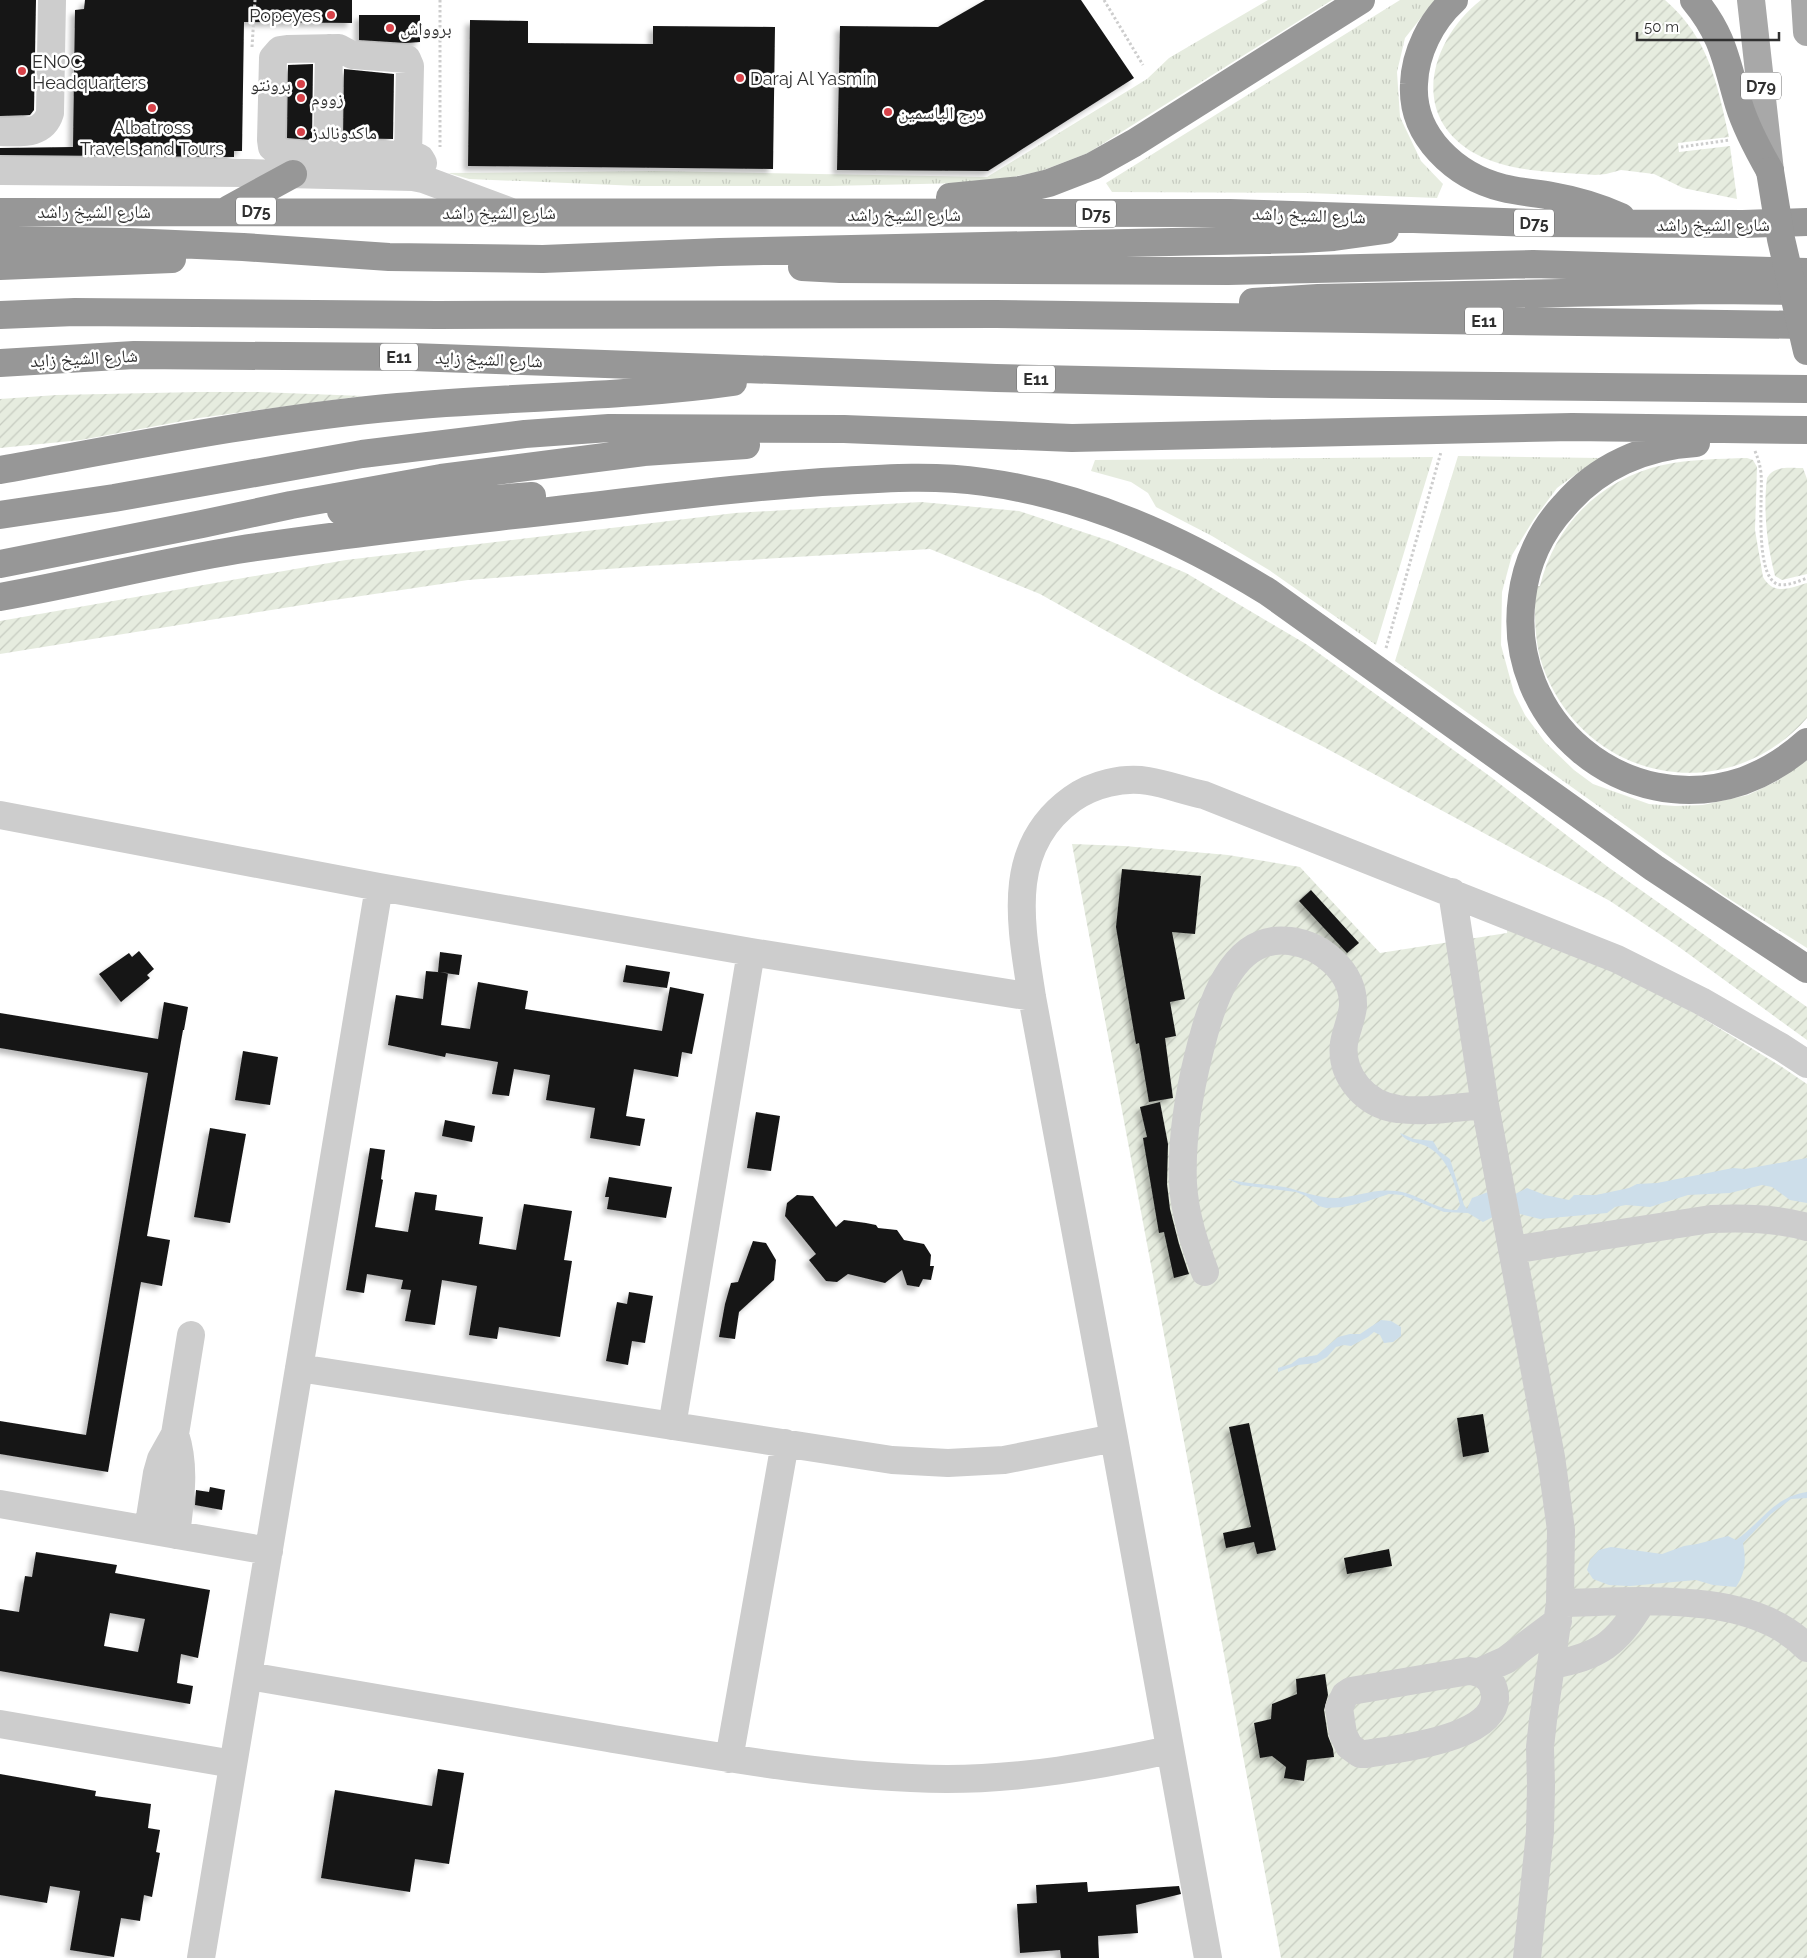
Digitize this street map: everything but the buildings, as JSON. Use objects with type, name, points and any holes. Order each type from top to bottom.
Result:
[{"type":"highway","points":[[763,213],[837,204],[991,194],[1020,190],[1071,175],[1120,152],[1361,0]]},
{"type":"highway","points":[[1454,0],[1438,18],[1428,34],[1421,50],[1414,76],[1414,96],[1418,116],[1429,139],[1437,150],[1457,167],[1487,183],[1503,188],[1581,202],[1638,224]]},
{"type":"highway","points":[[1694,0],[1711,23],[1719,38],[1748,129],[1770,172],[1781,239],[1807,351]]},
{"type":"highway","points":[[226,211],[317,163]]},
{"type":"highway","name":"شارع الشيخ راشد","points":[[0,212],[1230,213],[1430,220],[1638,224],[1807,222]]},
{"type":"highway","points":[[0,240],[129,242],[242,247],[389,257],[466,259],[620,257],[720,252],[1302,238],[1366,233],[1430,220]]},
{"type":"highway","points":[[0,266],[145,262],[210,254],[242,247]]},
{"type":"highway","points":[[720,252],[780,264],[840,269],[1228,271],[1533,264],[1807,272]]},
{"type":"highway","points":[[1161,317],[1223,305],[1318,298],[1702,290],[1807,291]]},
{"type":"highway","name":"E11","points":[[0,315],[75,312],[996,314],[1807,325]]},
{"type":"highway","name":"شارع الشيخ زايد","points":[[0,363],[134,355],[262,355],[422,357],[798,371]]},
{"type":"highway","points":[[0,470],[238,428],[331,414],[464,401],[679,388],[727,383],[798,371]]},
{"type":"highway","name":"E11","points":[[798,371],[996,378],[1273,384],[1807,389]]},
{"type":"highway","points":[[0,515],[114,498],[362,454],[558,431],[609,428],[742,427],[894,430],[1091,438],[1572,427],[1807,430]]},
{"type":"highway","points":[[1807,435],[1786,440],[1751,443],[1680,444],[1636,454],[1617,463],[1584,486],[1556,515],[1535,550],[1520,606],[1522,646],[1532,684],[1550,718],[1562,734],[1592,759],[1626,778],[1645,784],[1674,789],[1704,789],[1723,786],[1742,781],[1769,769],[1807,742]]},
{"type":"highway","points":[[0,564],[202,524],[291,504],[381,487],[501,469],[644,452],[764,444],[944,441],[1018,436]]},
{"type":"highway","points":[[0,597],[197,557],[248,549],[394,529],[760,486],[870,479],[947,478],[1028,490],[1069,500],[1149,528],[1229,568],[1268,592],[1380,670],[1654,868],[1807,970]]},
{"type":"highway","points":[[202,524],[442,502],[671,486],[720,484],[760,486]]},
{"type":"main road","name":"D79","points":[[1751,0],[1770,172]]},
{"type":"main road","points":[[1805,0],[1807,32]]},
{"type":"street","points":[[0,132],[37,130],[48,120],[50,113],[52,0]]},
{"type":"street","points":[[408,155],[410,66],[406,59],[352,55],[342,49],[320,48],[287,48],[280,50],[273,58],[271,144],[275,150],[317,163],[413,177],[512,212]]},
{"type":"street","points":[[317,163],[320,48]]},
{"type":"street","points":[[0,171],[317,163],[342,154],[408,155],[417,156],[422,160],[436,184]]},
{"type":"street","points":[[1208,1958],[1032,997],[1021,926],[1010,894],[1010,866],[1017,840],[1030,816],[1048,796],[1071,780],[1096,770],[1124,766],[1151,770],[1174,778],[1204,795],[1617,959],[1701,1000],[1807,1064]]},
{"type":"street","points":[[0,815],[379,887],[751,952],[1032,997]]},
{"type":"street","points":[[201,1958],[379,887]]},
{"type":"street","points":[[1452,892],[1485,1105],[1557,1493],[1561,1530],[1559,1612],[1540,1747],[1540,1832],[1527,1958]]},
{"type":"street","points":[[1205,1272],[1193,1242],[1183,1187],[1184,1121],[1202,1039],[1213,1004],[1224,979],[1238,961],[1252,949],[1270,942],[1290,941],[1308,946],[1326,955],[1341,968],[1350,986],[1353,1006],[1344,1044],[1345,1062],[1352,1080],[1364,1095],[1380,1105],[1398,1110],[1485,1105]]},
{"type":"street","points":[[672,1426],[751,952]]},
{"type":"street","points":[[1512,1250],[1711,1219],[1742,1218],[1770,1220],[1807,1227]]},
{"type":"street","points":[[148,1530],[157,1473],[161,1459],[175,1434],[191,1335]]},
{"type":"street","points":[[299,1368],[892,1460],[948,1463],[1004,1460],[1114,1438]]},
{"type":"street","points":[[175,1434],[180,1448],[183,1478],[176,1535]]},
{"type":"street","points":[[729,1758],[785,1443]]},
{"type":"street","points":[[0,1504],[269,1551]]},
{"type":"street","points":[[1551,1666],[1580,1660],[1606,1647],[1627,1627],[1642,1602]]},
{"type":"street","points":[[1479,1672],[1488,1678],[1494,1686],[1496,1696],[1494,1706],[1488,1715],[1470,1729],[1446,1739],[1366,1754],[1354,1750],[1345,1741],[1339,1708],[1345,1695],[1352,1691],[1457,1672],[1479,1672],[1506,1660],[1559,1612],[1642,1602],[1691,1604],[1742,1610],[1771,1621],[1798,1638],[1807,1648]]},
{"type":"street","points":[[248,1676],[729,1758],[874,1776],[949,1779],[1023,1775],[1097,1766],[1169,1750]]},
{"type":"street","points":[[0,1724],[233,1764]]},
{"type":"path","points":[[436,184],[440,0]]},
{"type":"path","points":[[1104,0],[1144,65]]},
{"type":"path","points":[[1681,147],[1730,140]]},
{"type":"path","points":[[1751,443],[1760,463],[1761,539],[1769,576],[1781,585],[1807,578]]},
{"type":"path","points":[[1380,670],[1443,445]]},
{"type":"green space","points":[[1268,0],[1332,0],[1088,153],[1041,171],[999,180],[965,183],[830,186],[639,186],[469,179],[448,173],[657,171],[987,177],[1147,79],[1169,58]]},
{"type":"green space","points":[[1400,0],[1435,0],[1405,38],[1397,72],[1400,117],[1421,161],[1443,184],[1437,198],[1308,193],[1112,192],[1106,183]]},
{"type":"green space","points":[[1481,0],[1665,0],[1692,30],[1709,62],[1729,137],[1678,143],[1679,152],[1730,146],[1737,199],[1683,188],[1654,174],[1621,170],[1595,175],[1550,172],[1504,165],[1476,154],[1455,138],[1441,120],[1434,100],[1434,78],[1439,57],[1449,36],[1463,17]]},
{"type":"green space","points":[[198,392],[363,396],[199,418],[81,440],[0,448],[0,399],[57,395]]},
{"type":"green space","points":[[1458,456],[1601,458],[1557,488],[1534,519],[1512,555],[1502,592],[1501,645],[1514,693],[1525,715],[1545,742],[1574,770],[1593,784],[1649,804],[1675,806],[1703,805],[1748,795],[1777,781],[1807,760],[1807,948],[1723,895],[1395,661]]},
{"type":"green space","points":[[1433,457],[1376,645],[1269,570],[1212,536],[1156,507],[1148,493],[1131,482],[1091,471],[1095,460]]},
{"type":"green space","points":[[1747,458],[1753,460],[1757,467],[1755,530],[1763,577],[1767,583],[1777,589],[1807,583],[1807,718],[1775,746],[1740,764],[1702,772],[1664,771],[1628,760],[1595,740],[1567,712],[1546,675],[1537,642],[1536,586],[1540,586],[1547,564],[1569,524],[1601,493],[1620,481],[1641,472],[1673,463]]},
{"type":"green space","points":[[1803,468],[1807,479],[1807,574],[1782,580],[1775,576],[1768,540],[1765,503],[1767,478],[1778,469]]},
{"type":"green space","points":[[921,502],[1019,511],[1110,541],[1186,573],[1306,644],[1491,777],[1608,867],[1807,1007],[1807,1040],[1679,947],[1610,901],[1320,745],[1215,692],[1040,594],[930,549],[647,566],[468,580],[0,654],[0,621],[346,560],[735,513]]},
{"type":"green space","points":[[1072,844],[1124,846],[1228,855],[1300,867],[1380,953],[1507,933],[1509,923],[1556,941],[1691,1011],[1807,1084],[1807,1958],[1281,1958]]},
{"type":"water","points":[[1400,1133],[1414,1139],[1433,1141],[1439,1151],[1450,1159],[1464,1205],[1467,1209],[1472,1198],[1488,1192],[1515,1194],[1527,1188],[1545,1195],[1569,1200],[1574,1195],[1596,1195],[1629,1188],[1637,1184],[1657,1183],[1733,1168],[1745,1169],[1807,1158],[1807,1203],[1790,1200],[1772,1187],[1762,1185],[1730,1193],[1688,1195],[1650,1207],[1626,1205],[1615,1207],[1607,1213],[1540,1219],[1516,1213],[1493,1217],[1483,1222],[1468,1213],[1444,1212],[1402,1195],[1389,1194],[1343,1207],[1326,1208],[1319,1206],[1306,1196],[1296,1192],[1241,1185],[1228,1179],[1284,1187],[1329,1198],[1388,1190],[1404,1192],[1442,1208],[1457,1210],[1460,1205],[1456,1189],[1450,1173],[1441,1158],[1428,1147],[1409,1141]]},
{"type":"water","points":[[1381,1320],[1391,1321],[1401,1327],[1401,1336],[1393,1342],[1384,1343],[1380,1335],[1374,1332],[1351,1346],[1336,1347],[1327,1357],[1316,1363],[1298,1365],[1278,1372],[1278,1368],[1291,1364],[1299,1358],[1317,1355],[1338,1337],[1360,1334]]},
{"type":"water","points":[[1807,1492],[1807,1498],[1791,1499],[1771,1514],[1743,1543],[1744,1566],[1742,1576],[1736,1587],[1713,1585],[1696,1580],[1630,1586],[1609,1585],[1593,1579],[1587,1570],[1590,1560],[1599,1550],[1611,1547],[1662,1554],[1684,1546],[1728,1536],[1736,1540],[1776,1505],[1785,1499]]},
{"type":"place","name":"Popeyes","points":[[331,15]]},
{"type":"place","name":"بروواش","points":[[390,28]]},
{"type":"place","name":"ENOC Headquarters","points":[[22,71]]},
{"type":"place","name":"Daraj Al Yasmin","points":[[740,78]]},
{"type":"place","name":"برونتو","points":[[301,84]]},
{"type":"place","name":"زووم","points":[[301,98]]},
{"type":"place","name":"Albatross Travels and Tours","points":[[152,108]]},
{"type":"place","name":"درج الياسمين","points":[[888,112]]},
{"type":"place","name":"ماكدونالدز","points":[[301,132]]}]
